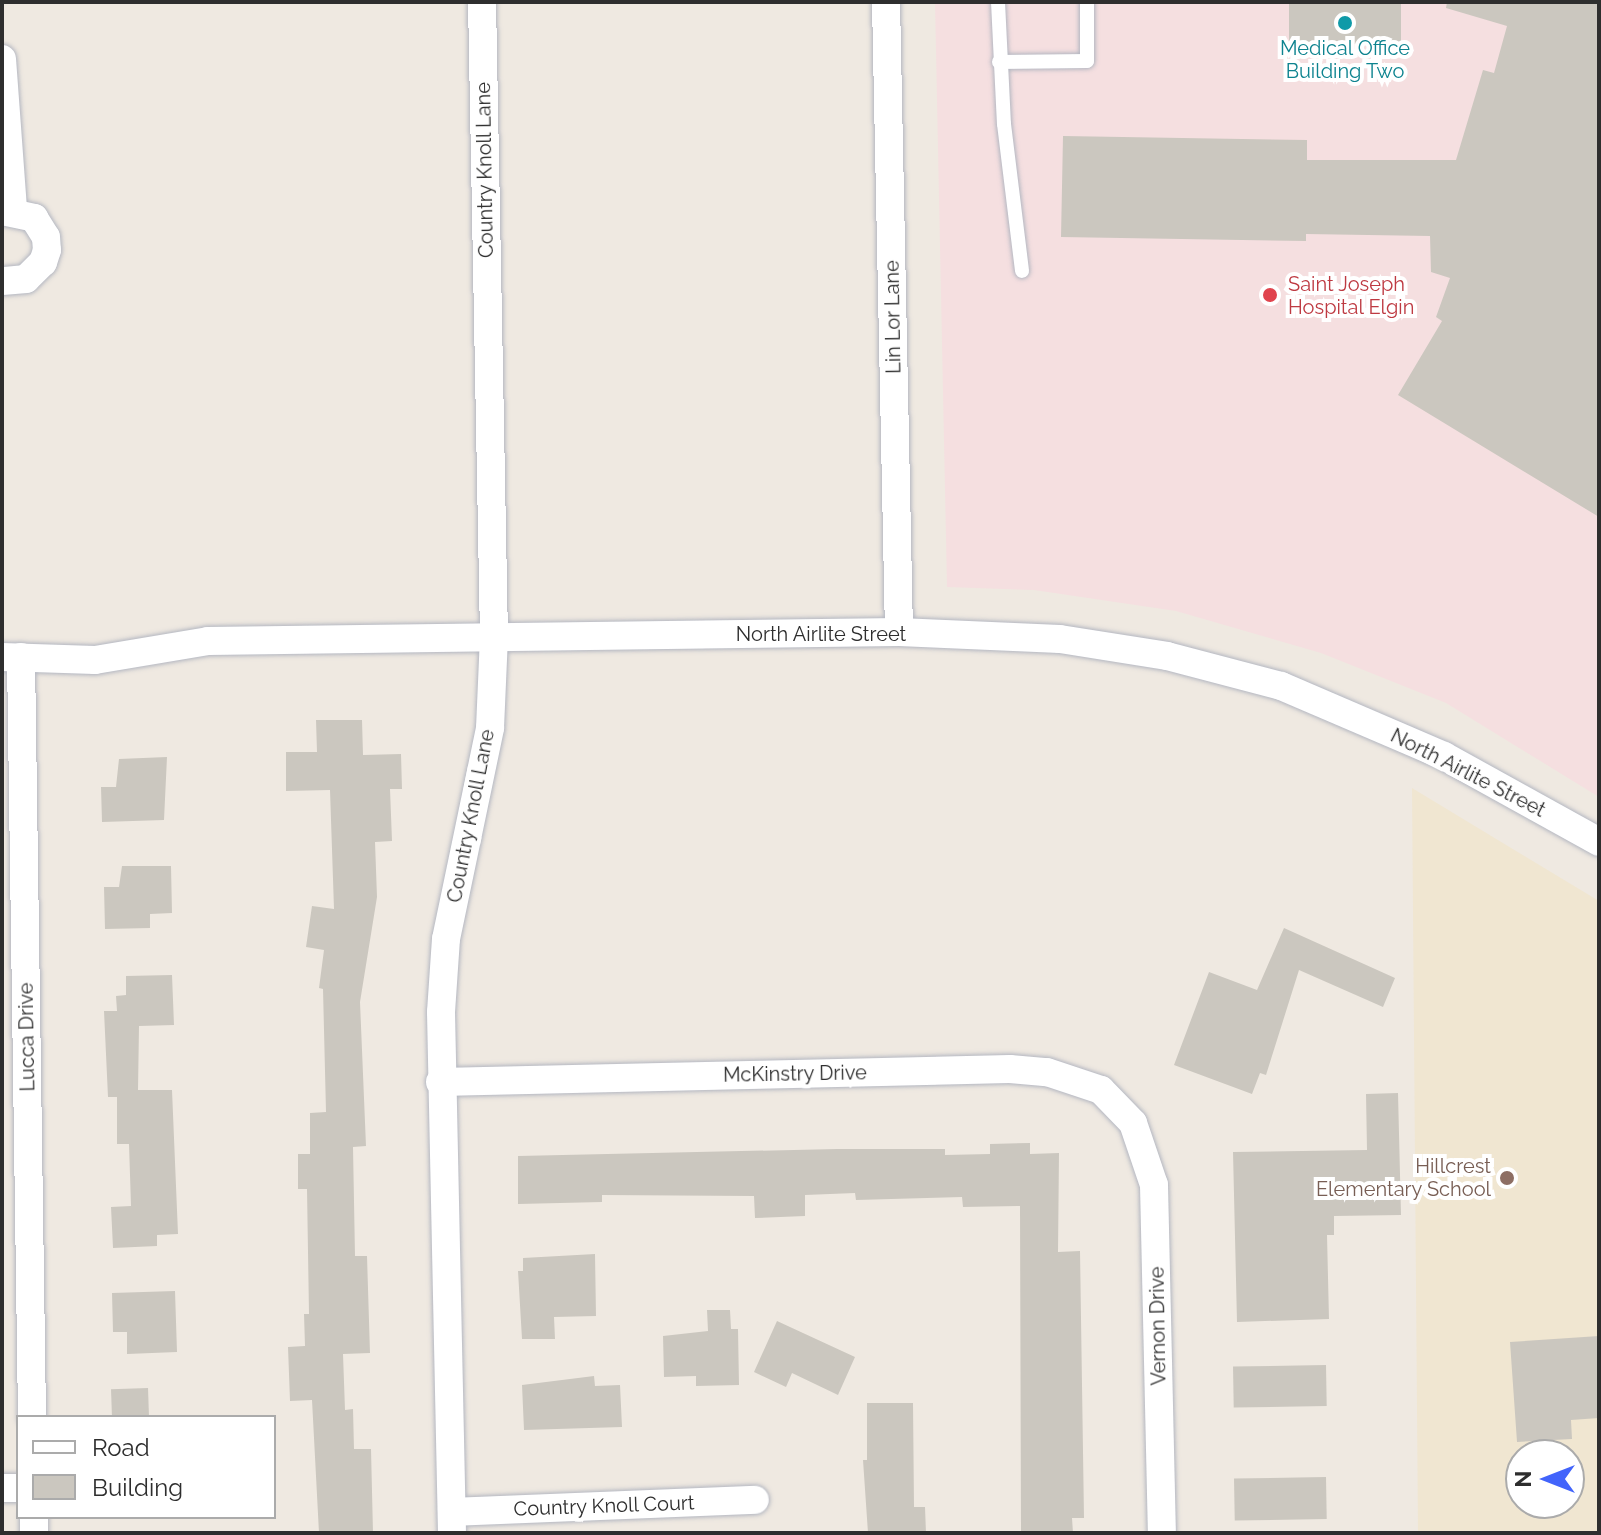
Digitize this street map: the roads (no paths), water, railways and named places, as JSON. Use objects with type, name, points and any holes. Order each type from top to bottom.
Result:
[{"type":"street","name":"Country Knoll Lane","points":[[452,1522],[440,1082],[446,939],[490,728],[494,637],[482,2]]},
{"type":"street","name":"Lin Lor Lane","points":[[886,2],[899,632]]},
{"type":"street","points":[[2,59],[8,210],[42,227],[47,250],[43,262],[26,279],[2,281]]},
{"type":"street","name":"North Airlite Street","points":[[11,657],[95,660],[208,641],[899,632],[1060,639],[1167,656],[1281,686],[1444,756],[1599,842]]},
{"type":"street","name":"Lucca Drive","points":[[11,657],[32,1415]]},
{"type":"street","name":"McKinstry Drive","points":[[440,1082],[1010,1069],[1047,1072],[1101,1090],[1133,1123]]},
{"type":"street","name":"Vernon Drive","points":[[1133,1123],[1154,1185],[1162,1533]]},
{"type":"street","name":"Country Knoll Court","points":[[452,1522],[755,1500]]},
{"type":"lane","points":[[998,2],[999,62],[1022,271]]},
{"type":"lane","points":[[999,62],[1087,61],[1087,2]]},
{"type":"place","name":"Medical Office Building Two","points":[[1345,23]]},
{"type":"place","name":"Saint Joseph Hospital Elgin","points":[[1270,295]]},
{"type":"place","name":"Hillcrest Elementary School","points":[[1507,1178]]}]
